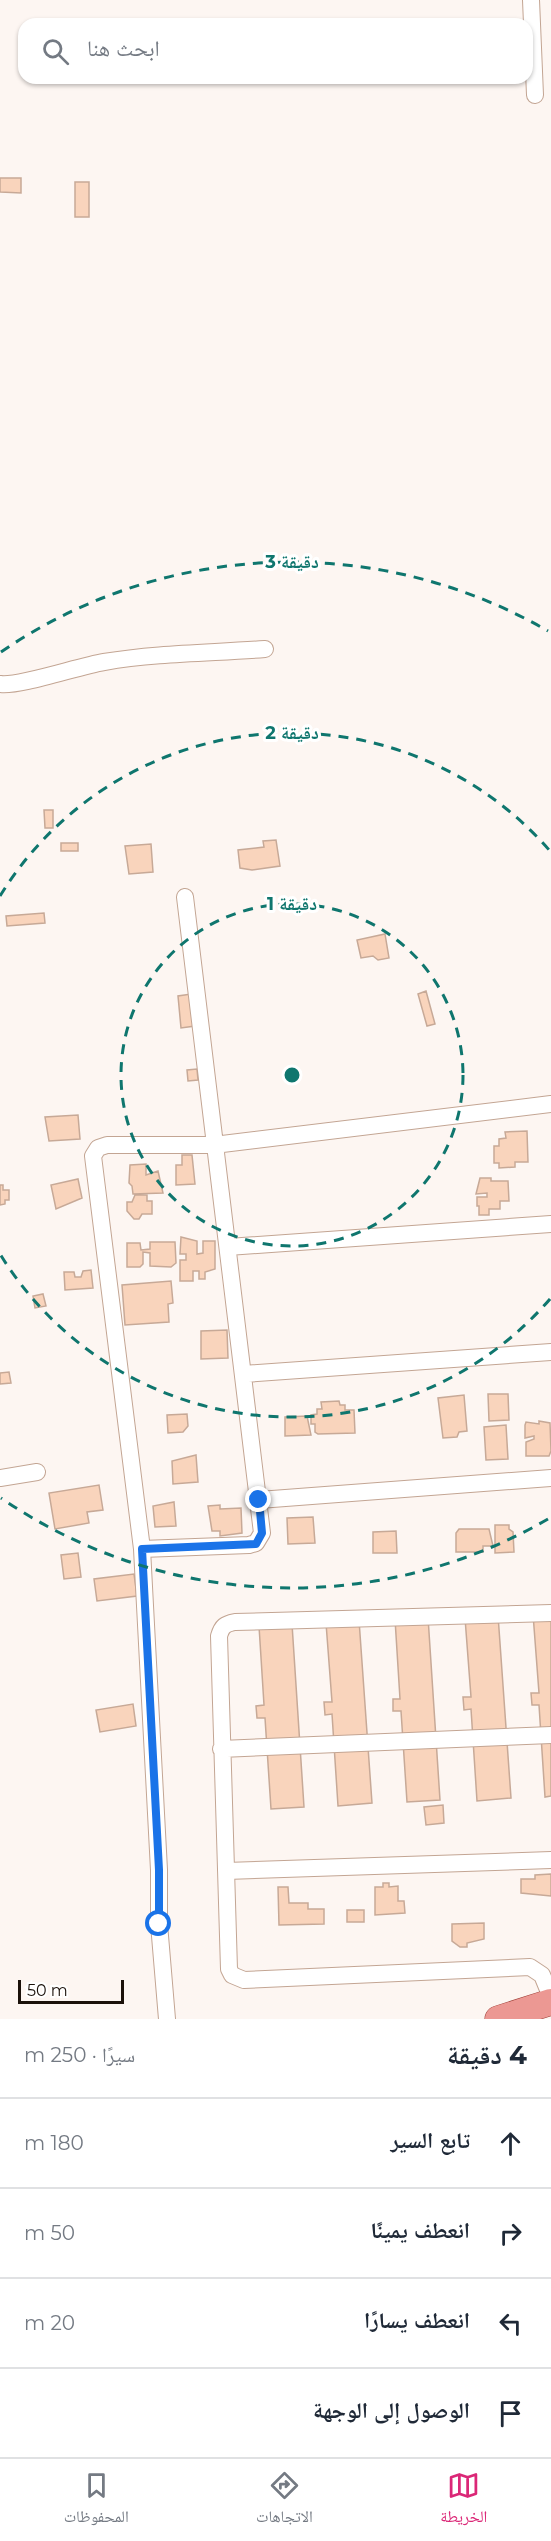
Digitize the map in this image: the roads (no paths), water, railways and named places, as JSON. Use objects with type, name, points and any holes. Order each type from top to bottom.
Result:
[{"type":"main road","points":[[498,2019],[551,2000]]},
{"type":"street","points":[[531,0],[532,18]]},
{"type":"street","points":[[533,48],[535,95]]},
{"type":"street","points":[[0,684],[12,684],[61,670],[113,660],[265,649]]},
{"type":"street","points":[[142,1549],[256,1544],[262,1533],[185,897]]},
{"type":"street","points":[[167,2019],[159,1924],[159,1870],[142,1549],[93,1156],[98,1148],[107,1145],[214,1145],[551,1104]]},
{"type":"street","points":[[228,1247],[551,1224]]},
{"type":"street","points":[[244,1374],[551,1352]]},
{"type":"street","points":[[0,1478],[37,1472]]},
{"type":"street","points":[[259,1500],[551,1478]]},
{"type":"street","points":[[551,1613],[226,1624],[221,1628],[219,1636],[229,1969],[237,1979],[455,1972],[520,1966],[530,1967],[542,1975],[551,2000]]},
{"type":"street","points":[[221,1749],[551,1735]]},
{"type":"street","points":[[226,1871],[551,1860]]}]
